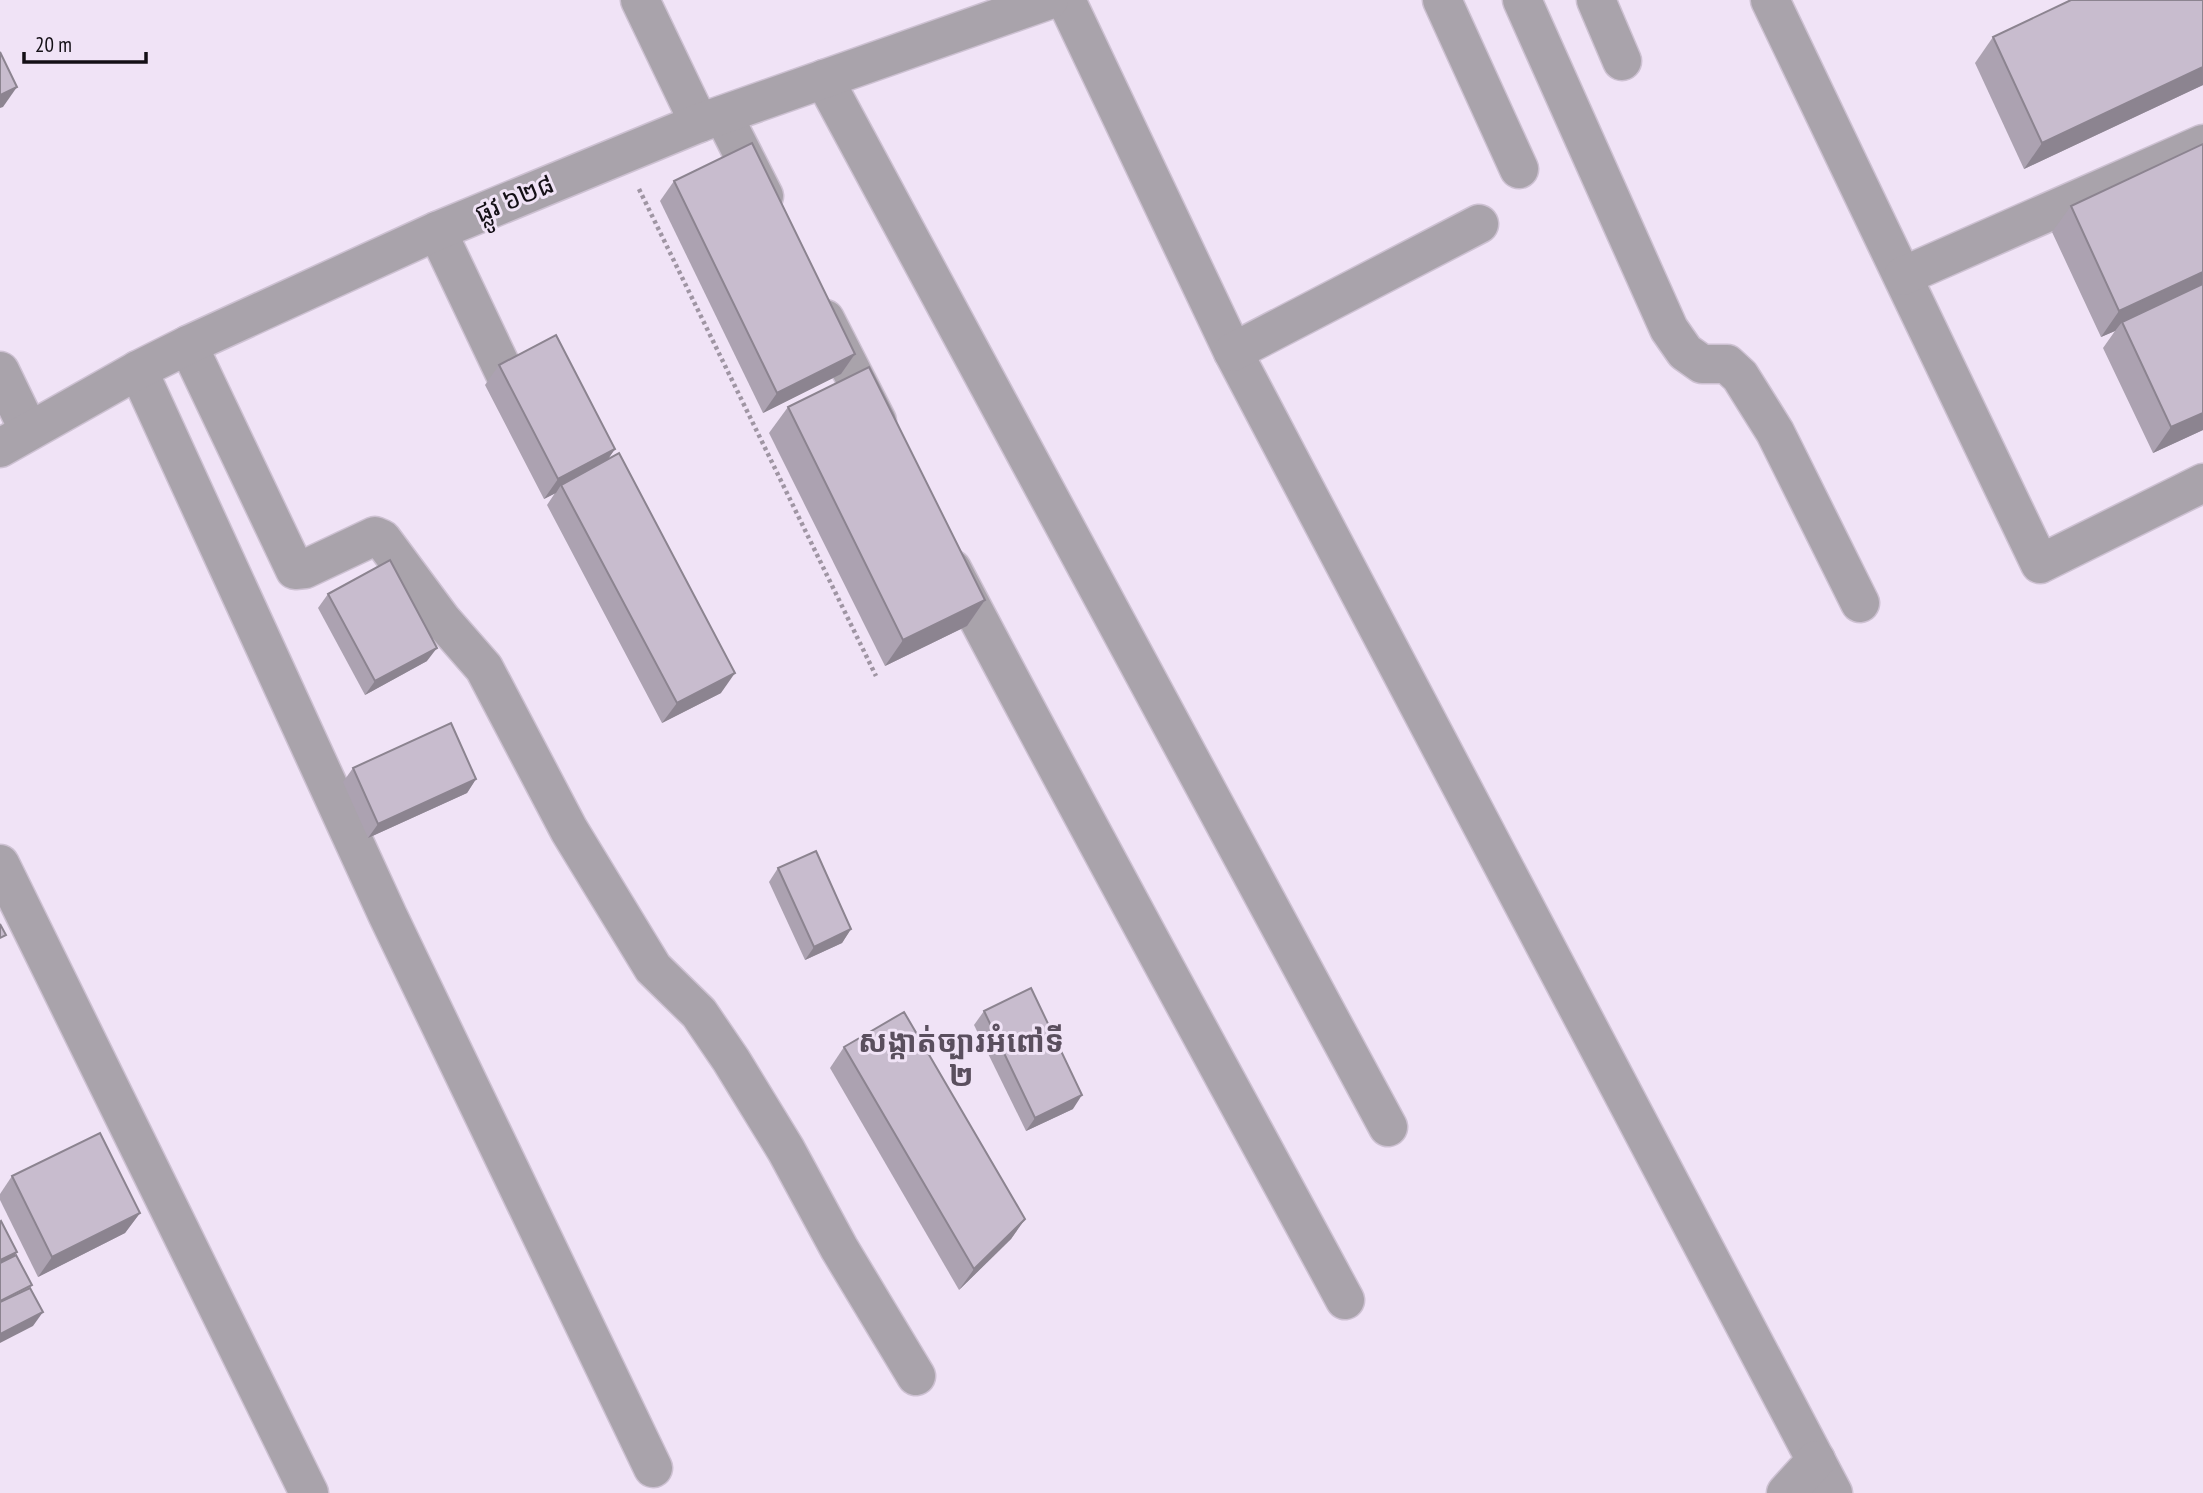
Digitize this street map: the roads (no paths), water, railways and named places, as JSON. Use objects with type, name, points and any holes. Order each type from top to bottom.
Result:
[{"type":"street","points":[[640,0],[779,227]]},
{"type":"street","points":[[1442,0],[1519,169]]},
{"type":"street","points":[[1522,0],[1669,329],[1685,352],[1702,364],[1727,364],[1740,376],[1774,432],[1860,603]]},
{"type":"street","points":[[1596,0],[1622,61]]},
{"type":"street","points":[[1770,0],[2040,564],[2203,483]]},
{"type":"street","points":[[1047,1],[1825,1477],[1786,1493]]},
{"type":"street","name":"ផ្លូវ ៦២៨","points":[[15,439],[188,345],[437,231],[621,153],[711,119],[1047,1]]},
{"type":"street","points":[[824,79],[1388,1127]]},
{"type":"street","points":[[1903,276],[2203,144]]},
{"type":"street","points":[[1233,352],[1479,223]]},
{"type":"street","points":[[437,231],[504,372]]},
{"type":"street","points":[[811,289],[892,451]]},
{"type":"street","points":[[188,345],[295,570],[305,569],[375,536],[382,538],[442,620],[484,668],[569,830],[653,968],[699,1013],[731,1060],[916,1376]]},
{"type":"street","points":[[138,370],[388,916],[653,1468]]},
{"type":"street","points":[[0,371],[15,439]]},
{"type":"street","points":[[935,538],[1076,806],[1345,1300]]},
{"type":"street","points":[[0,864],[309,1493]]},
{"type":"district","name":"សង្កាត់ច្បារអំពៅទី ២","points":[[961,1057]]}]
